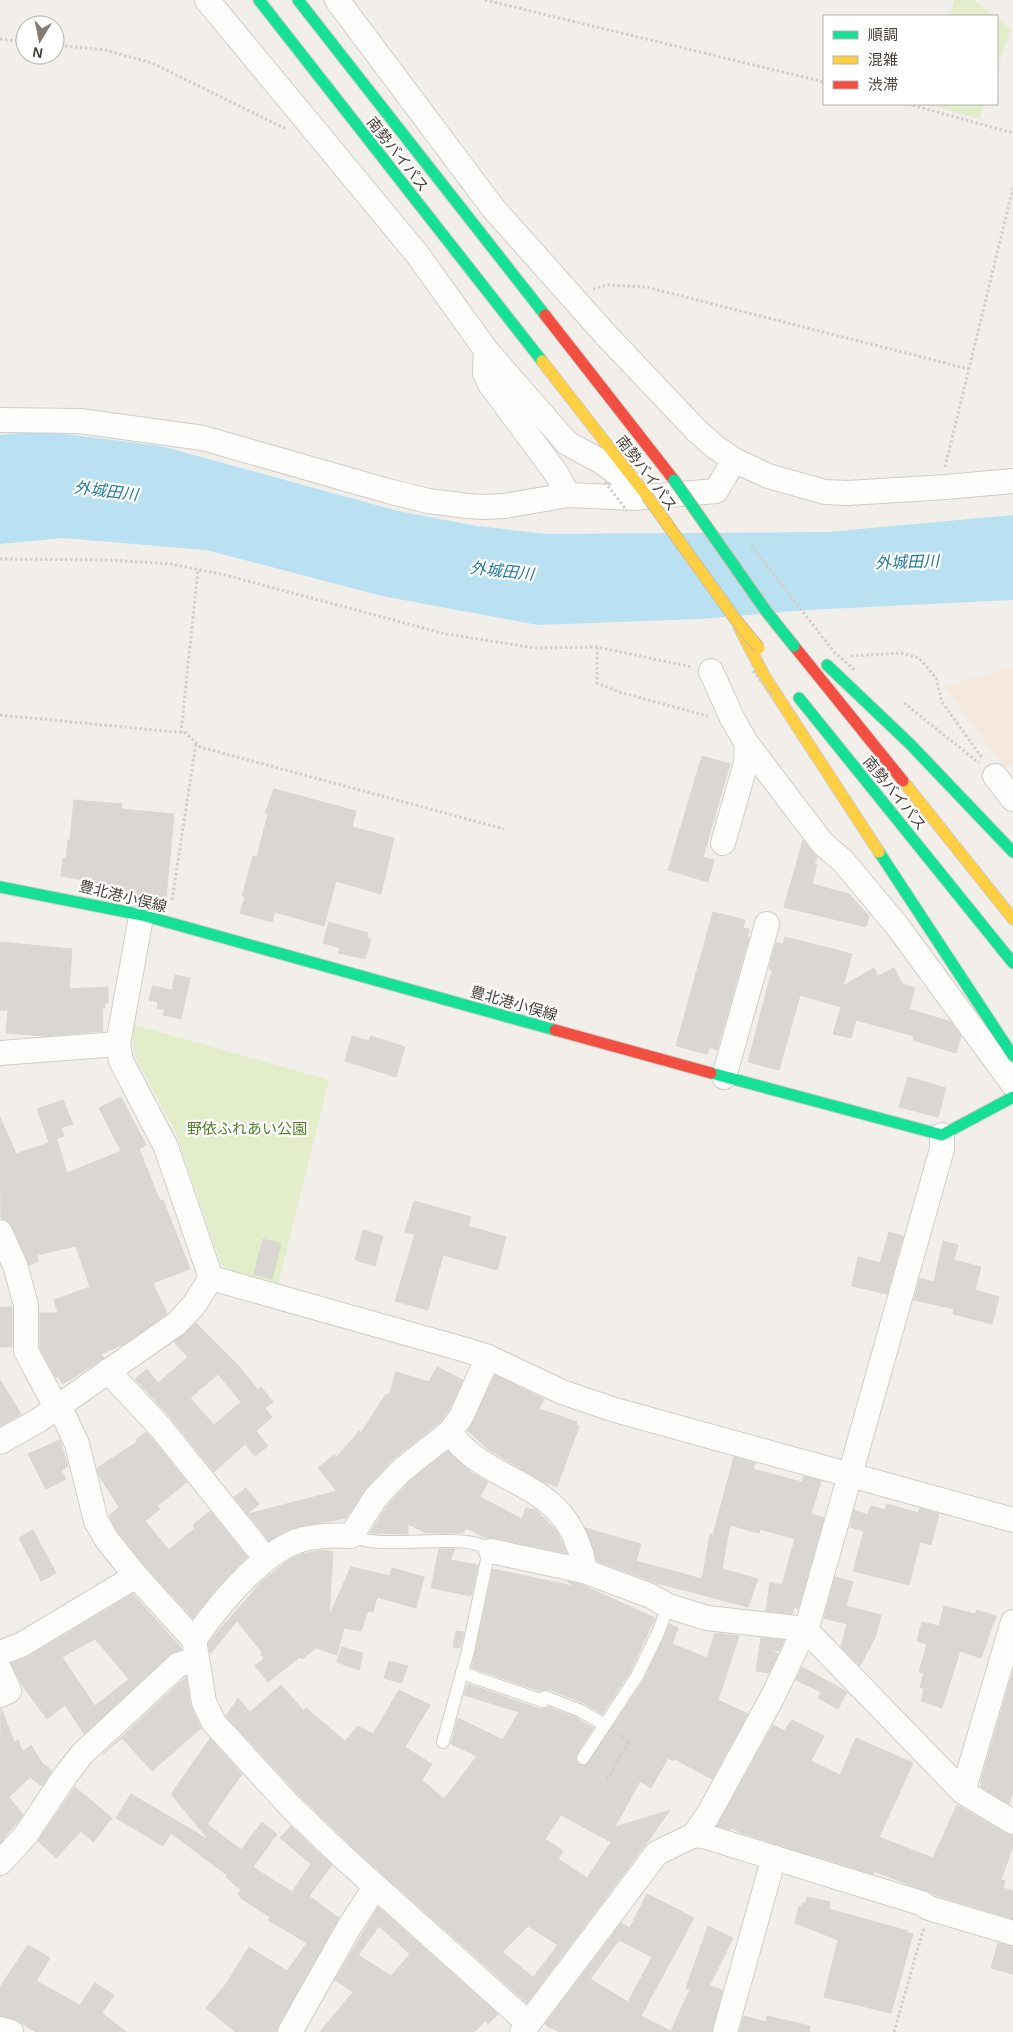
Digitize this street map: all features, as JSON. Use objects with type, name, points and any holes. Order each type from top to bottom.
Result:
[{"type":"main road","name":"南勢バイパス","points":[[260,0],[647,496],[736,620],[772,664]]},
{"type":"main road","name":"南勢バイパス","points":[[298,0],[674,480],[766,611],[1013,919]]},
{"type":"main road","points":[[766,611],[816,654],[904,738],[1013,852]]},
{"type":"main road","points":[[736,620],[765,677],[1013,1056]]},
{"type":"main road","name":"南勢バイパス","points":[[790,687],[1013,963]]},
{"type":"main road","name":"豊北港小俣線","points":[[0,887],[51,894],[169,923],[724,1077],[942,1135]]},
{"type":"main road","points":[[942,1135],[1013,1098]]},
{"type":"street","points":[[206,0],[313,126],[417,254],[486,350],[567,443],[602,462],[647,496]]},
{"type":"street","points":[[337,0],[493,208],[697,431],[734,460],[768,476],[825,492],[848,493],[1013,481]]},
{"type":"street","points":[[486,350],[485,373],[490,384],[556,473],[568,495]]},
{"type":"street","points":[[0,420],[80,421],[202,438],[388,491],[428,501],[468,506],[504,506],[568,495],[634,498],[716,491],[734,460]]},
{"type":"street","points":[[711,671],[732,718],[747,744],[823,844],[843,861],[898,927],[1013,1084]]},
{"type":"street","points":[[723,843],[746,763],[747,744]]},
{"type":"street","points":[[995,776],[1013,799]]},
{"type":"street","points":[[141,916],[118,1044],[121,1061],[166,1147],[211,1278]]},
{"type":"street","points":[[724,1077],[767,924]]},
{"type":"street","points":[[0,1053],[118,1044]]},
{"type":"street","points":[[0,1232],[15,1265],[26,1305],[26,1351],[78,1444],[96,1521],[107,1540],[196,1649],[204,1702],[214,1723],[292,1807],[375,1887],[450,1951],[525,2028],[657,1852],[694,1835],[708,1815],[773,1696],[805,1629],[942,1149],[942,1135]]},
{"type":"street","points":[[211,1278],[488,1357],[562,1392],[615,1410],[1013,1520]]},
{"type":"street","points":[[0,1442],[39,1420],[176,1324],[194,1304],[211,1278]]},
{"type":"street","points":[[0,1863],[25,1836],[82,1754],[196,1649],[228,1598],[266,1559],[297,1541],[336,1535],[351,1536],[376,1497],[402,1470],[450,1432],[461,1417],[488,1357]]},
{"type":"street","points":[[108,1371],[160,1428],[266,1559]]},
{"type":"street","points":[[450,1432],[461,1446],[485,1464],[553,1504],[572,1527],[584,1559],[584,1571]]},
{"type":"street","points":[[491,1551],[584,1571],[651,1596],[668,1606],[716,1620],[805,1629],[963,1792],[1013,1822]]},
{"type":"street","points":[[0,1653],[21,1645],[136,1576]]},
{"type":"street","points":[[963,1792],[1013,1622]]},
{"type":"street","points":[[0,1671],[9,1691],[0,1695]]},
{"type":"street","points":[[694,1835],[707,1837],[774,1857],[921,1903],[929,1908],[1013,1933]]},
{"type":"street","points":[[725,2032],[774,1857]]},
{"type":"street","points":[[290,2032],[348,1929],[375,1887]]},
{"type":"street","points":[[0,2029],[11,2032]]},
{"type":"lane","points":[[351,1536],[384,1542],[454,1541],[486,1547],[491,1551],[488,1555],[462,1673],[443,1742]]},
{"type":"lane","points":[[583,1758],[637,1676],[658,1633],[668,1606]]},
{"type":"lane","points":[[462,1673],[543,1701],[545,1697],[561,1702],[605,1725]]},
{"type":"path","points":[[485,0],[823,82]]},
{"type":"path","points":[[0,39],[15,41]]},
{"type":"path","points":[[65,46],[106,50],[152,63],[283,129],[313,126]]},
{"type":"path","points":[[912,105],[1013,133]]},
{"type":"path","points":[[946,487],[944,468],[1013,188]]},
{"type":"path","points":[[572,295],[608,285],[646,288],[969,370]]},
{"type":"path","points":[[748,541],[834,652],[863,676]]},
{"type":"path","points":[[0,559],[110,560],[198,569],[380,618],[462,637],[536,648],[597,647],[711,671]]},
{"type":"path","points":[[181,733],[198,569]]},
{"type":"path","points":[[597,647],[597,682],[619,692],[724,721],[732,718]]},
{"type":"path","points":[[851,656],[901,653],[919,658],[936,678],[942,702],[995,776]]},
{"type":"path","points":[[900,701],[995,776]]},
{"type":"path","points":[[0,715],[186,733],[200,747],[504,829]]},
{"type":"path","points":[[169,923],[196,742]]},
{"type":"path","points":[[605,1725],[629,1742],[607,1778]]},
{"type":"path","points":[[894,2032],[929,1908]]},
{"type":"shaded area","points":[[1013,666],[1013,763],[1004,768],[945,687]]},
{"type":"green space","points":[[954,0],[973,0],[993,15],[950,15]]},
{"type":"green space","points":[[998,19],[1011,29],[998,66]]},
{"type":"green space","points":[[930,105],[985,105],[979,119]]},
{"type":"green space","name":"野依ふれあい公園","points":[[131,1024],[329,1080],[278,1285],[228,1269],[221,1264],[176,1133],[135,1057]]},
{"type":"water","name":"外城田川","points":[[42,431],[161,446],[398,511],[477,526],[546,534],[827,532],[1013,515],[1013,600],[808,610],[700,619],[538,625],[382,596],[206,550],[63,538],[0,544],[0,435]]},
{"type":"building","points":[[702,756],[730,764],[703,857],[714,860],[708,882],[668,870]]},
{"type":"building","points":[[274,789],[356,811],[352,827],[394,838],[381,894],[336,881],[324,926],[275,912],[272,922],[240,913],[245,897],[242,896],[253,856],[257,857],[268,814],[265,813]]},
{"type":"building","points":[[74,800],[122,804],[121,809],[174,814],[166,898],[124,893],[115,891],[116,886],[61,876],[63,858],[66,859],[68,840],[70,840]]},
{"type":"building","points":[[803,840],[817,857],[812,884],[849,894],[869,916],[866,927],[784,907]]},
{"type":"building","points":[[713,912],[745,920],[743,928],[749,929],[747,937],[749,937],[717,1050],[709,1047],[707,1054],[676,1046]]},
{"type":"building","points":[[329,922],[368,933],[367,938],[371,939],[365,959],[338,953],[340,948],[323,943]]},
{"type":"building","points":[[785,937],[852,954],[843,986],[874,968],[878,976],[894,968],[902,984],[915,988],[909,1009],[951,1022],[961,1036],[956,1053],[913,1040],[914,1036],[856,1020],[851,1038],[833,1034],[841,1007],[800,995],[779,1070],[748,1062],[772,970],[769,969],[776,943],[783,944]]},
{"type":"building","points":[[0,942],[72,949],[69,989],[108,987],[108,1003],[105,1003],[105,1008],[102,1008],[103,1031],[44,1036],[6,1033],[8,1010],[0,1010]]},
{"type":"building","points":[[175,975],[190,978],[181,1019],[163,1015],[165,1009],[157,1008],[158,1002],[149,1000],[153,986],[172,990]]},
{"type":"building","points":[[352,1036],[369,1041],[371,1036],[405,1047],[396,1077],[345,1061]]},
{"type":"building","points":[[908,1077],[946,1088],[938,1117],[899,1107]]},
{"type":"building","points":[[121,1097],[146,1145],[139,1149],[160,1201],[163,1200],[190,1269],[153,1283],[167,1314],[124,1344],[101,1354],[104,1358],[63,1384],[58,1377],[56,1378],[40,1348],[40,1313],[58,1313],[54,1300],[90,1287],[76,1246],[37,1255],[38,1262],[29,1265],[12,1226],[8,1221],[1,1218],[0,1117],[16,1154],[57,1140],[67,1173],[121,1151],[99,1108]]},
{"type":"building","points":[[63,1100],[73,1124],[61,1128],[64,1136],[49,1142],[37,1109]]},
{"type":"building","points":[[414,1201],[471,1217],[468,1226],[506,1237],[497,1270],[443,1255],[428,1310],[395,1301],[415,1234],[405,1232]]},
{"type":"building","points":[[363,1230],[383,1236],[375,1266],[355,1260]]},
{"type":"building","points":[[889,1232],[903,1236],[887,1294],[852,1286],[858,1257],[880,1263]]},
{"type":"building","points":[[263,1239],[281,1244],[272,1279],[254,1274]]},
{"type":"building","points":[[943,1241],[958,1245],[954,1260],[981,1267],[975,1290],[999,1297],[992,1324],[953,1314],[954,1309],[914,1300],[920,1278],[934,1282]]},
{"type":"building","points":[[0,1307],[12,1307],[12,1347],[0,1347]]},
{"type":"building","points":[[196,1323],[237,1364],[258,1390],[261,1387],[273,1402],[265,1408],[272,1417],[256,1431],[268,1446],[255,1456],[245,1444],[214,1472],[172,1419],[135,1379],[147,1369],[158,1383],[188,1357],[174,1342]],"holes":[[[218,1374],[241,1402],[214,1425],[190,1398]]]},
{"type":"building","points":[[437,1367],[463,1380],[449,1410],[440,1422],[392,1460],[366,1488],[346,1518],[293,1528],[269,1541],[248,1514],[337,1491],[318,1468],[334,1455],[336,1458],[359,1431],[361,1433],[386,1394],[389,1395],[396,1372],[429,1382]]},
{"type":"building","points":[[495,1375],[544,1399],[539,1409],[577,1422],[576,1425],[579,1426],[557,1487],[544,1482],[489,1450],[468,1431]]},
{"type":"building","points":[[0,1380],[21,1414],[0,1426]]},
{"type":"building","points":[[146,1432],[187,1482],[157,1506],[160,1509],[145,1521],[169,1550],[195,1528],[193,1525],[210,1511],[247,1557],[216,1589],[193,1618],[146,1567],[118,1532],[109,1516],[119,1507],[99,1476],[97,1468],[137,1442],[136,1440]]},
{"type":"building","points":[[60,1440],[68,1466],[61,1470],[66,1479],[46,1489],[28,1454]]},
{"type":"building","points":[[448,1451],[472,1473],[488,1482],[480,1497],[522,1519],[526,1508],[536,1510],[555,1529],[567,1553],[486,1538],[466,1528],[463,1533],[426,1533],[408,1524],[408,1534],[370,1533],[387,1506],[411,1480]]},
{"type":"building","points":[[734,1457],[755,1463],[753,1469],[802,1482],[804,1476],[821,1481],[811,1514],[824,1518],[798,1609],[794,1607],[792,1614],[766,1611],[770,1582],[782,1585],[795,1539],[760,1529],[759,1533],[730,1525],[722,1569],[758,1579],[748,1607],[657,1583],[597,1561],[585,1528],[641,1544],[636,1561],[702,1579],[710,1534],[713,1535]]},
{"type":"building","points":[[246,1488],[259,1504],[247,1514],[234,1497]]},
{"type":"building","points":[[887,1504],[918,1513],[920,1508],[939,1514],[931,1545],[920,1542],[909,1585],[853,1571],[864,1531],[850,1527],[854,1510],[868,1515],[871,1506],[885,1510]]},
{"type":"building","points":[[33,1530],[56,1573],[41,1581],[19,1538]]},
{"type":"building","points":[[439,1549],[455,1549],[450,1560],[478,1565],[471,1596],[431,1588]]},
{"type":"building","points":[[324,1550],[333,1552],[329,1616],[351,1567],[390,1576],[392,1568],[424,1577],[416,1608],[377,1597],[373,1612],[368,1611],[361,1631],[344,1628],[337,1655],[316,1648],[302,1659],[300,1657],[268,1682],[255,1666],[264,1658],[261,1654],[262,1652],[237,1621],[210,1652],[208,1643],[262,1581],[289,1560],[302,1554]]},
{"type":"building","points":[[493,1569],[573,1586],[567,1581],[580,1584],[655,1618],[630,1672],[602,1714],[584,1703],[548,1689],[540,1691],[472,1668]]},
{"type":"building","points":[[835,1577],[853,1582],[846,1606],[881,1615],[876,1635],[860,1666],[841,1647],[847,1624],[824,1618]]},
{"type":"building","points":[[133,1594],[182,1649],[169,1655],[84,1734],[65,1705],[47,1719],[20,1682],[11,1663],[28,1657]],"holes":[[[95,1639],[129,1679],[95,1706],[62,1657]]]},
{"type":"building","points":[[944,1606],[975,1614],[977,1610],[996,1616],[981,1658],[960,1651],[942,1708],[921,1701],[924,1689],[920,1687],[924,1673],[919,1672],[927,1644],[917,1641],[922,1622],[939,1626]]},
{"type":"building","points":[[670,1624],[678,1628],[672,1644],[707,1658],[715,1633],[739,1636],[718,1700],[748,1714],[712,1779],[675,1759],[673,1761],[668,1758],[651,1788],[640,1781],[615,1827],[670,1810],[527,2003],[352,1847],[301,1797],[226,1716],[238,1698],[250,1712],[281,1685],[304,1711],[306,1708],[345,1741],[358,1726],[373,1734],[399,1690],[430,1705],[405,1747],[432,1764],[422,1780],[444,1799],[477,1756],[451,1744],[458,1718],[503,1740],[519,1712],[464,1695],[468,1684],[540,1709],[548,1707],[577,1718],[593,1728],[575,1757],[578,1764],[586,1765],[644,1680]],"holes":[[[561,1815],[611,1842],[587,1878],[558,1859],[563,1851],[545,1839]],[[528,1926],[558,1945],[533,1977],[502,1952]]]},
{"type":"building","points":[[456,1631],[464,1632],[460,1648],[453,1647]]},
{"type":"building","points":[[761,1638],[784,1640],[779,1651],[770,1649],[778,1654],[769,1673],[756,1671]]},
{"type":"building","points":[[342,1647],[363,1653],[359,1670],[337,1662]]},
{"type":"building","points":[[389,1661],[408,1666],[401,1683],[384,1678]]},
{"type":"building","points":[[802,1667],[847,1692],[838,1709],[818,1698],[821,1692],[796,1680]]},
{"type":"building","points":[[1013,1671],[1013,1792],[1009,1804],[981,1787],[981,1781]]},
{"type":"building","points":[[186,1677],[190,1704],[201,1728],[152,1771],[122,1738],[102,1755]]},
{"type":"building","points":[[1,1708],[14,1742],[18,1740],[23,1752],[31,1745],[42,1763],[52,1771],[42,1786],[30,1777],[9,1797],[23,1815],[0,1843]]},
{"type":"building","points":[[792,1720],[824,1736],[811,1761],[840,1775],[856,1738],[913,1763],[879,1837],[933,1858],[957,1805],[1006,1834],[1013,1836],[1013,1846],[1001,1880],[1005,1881],[1003,1888],[1013,1891],[1013,1919],[938,1896],[874,1871],[873,1874],[731,1828],[730,1830],[717,1826],[773,1725],[784,1731]]},
{"type":"building","points":[[210,1739],[242,1774],[207,1824],[241,1850],[262,1822],[277,1834],[253,1867],[292,1892],[311,1864],[280,1838],[291,1826],[332,1865],[309,1896],[339,1918],[276,2032],[236,2032],[206,2008],[226,1984],[249,1947],[287,1971],[307,1943],[268,1920],[270,1917],[242,1899],[238,1894],[241,1890],[226,1877],[227,1875],[171,1833],[163,1846],[116,1818],[131,1794],[209,1840],[171,1794]]},
{"type":"building","points":[[75,1787],[112,1818],[93,1842],[81,1831],[56,1858],[38,1841]]},
{"type":"building","points":[[647,1894],[694,1918],[641,2016],[671,2031],[690,1989],[686,1988],[708,1926],[733,1938],[709,1986],[723,1990],[712,2032],[560,2032],[545,2024],[621,1923],[630,1928]],"holes":[[[619,1940],[652,1957],[628,2002],[590,1979]]]},
{"type":"building","points":[[807,1897],[830,1902],[829,1909],[913,1934],[891,2013],[824,1997],[838,1940],[795,1923],[799,1906],[801,1907],[802,1903],[806,1904]]},
{"type":"building","points":[[378,1907],[498,2014],[488,2024],[485,2021],[474,2032],[320,2032],[353,1992],[335,1980]],"holes":[[[379,1926],[410,1954],[391,1976],[358,1955]]]},
{"type":"building","points":[[998,1943],[1013,1946],[1013,1974],[991,1968]]},
{"type":"building","points":[[28,1945],[50,1958],[36,1981],[80,2005],[95,1983],[114,1995],[102,2013],[126,2032],[36,2032],[15,2019],[0,2016],[0,1987]]},
{"type":"building","points":[[744,2016],[766,2022],[767,2016],[810,2026],[809,2032],[739,2032]]},
{"type":"traffic: fast","points":[[259,0],[542,361]]},
{"type":"traffic: fast","points":[[298,0],[545,315]]},
{"type":"traffic: fast","points":[[674,480],[766,611],[794,646]]},
{"type":"traffic: fast","points":[[827,665],[910,744],[1013,852]]},
{"type":"traffic: fast","points":[[799,698],[1013,963]]},
{"type":"traffic: fast","points":[[879,852],[1013,1056]]},
{"type":"traffic: fast","points":[[0,887],[142,915],[555,1030]]},
{"type":"traffic: fast","points":[[711,1073],[942,1135],[1013,1097]]},
{"type":"traffic: slow","points":[[542,361],[647,496]]},
{"type":"traffic: slow","points":[[647,496],[736,620],[759,648]]},
{"type":"traffic: slow","points":[[739,627],[765,677],[879,852]]},
{"type":"traffic: slow","points":[[903,781],[1013,919]]},
{"type":"traffic: jam","points":[[545,315],[674,480]]},
{"type":"traffic: jam","points":[[794,646],[903,781]]},
{"type":"traffic: jam","points":[[555,1030],[711,1073]]}]
